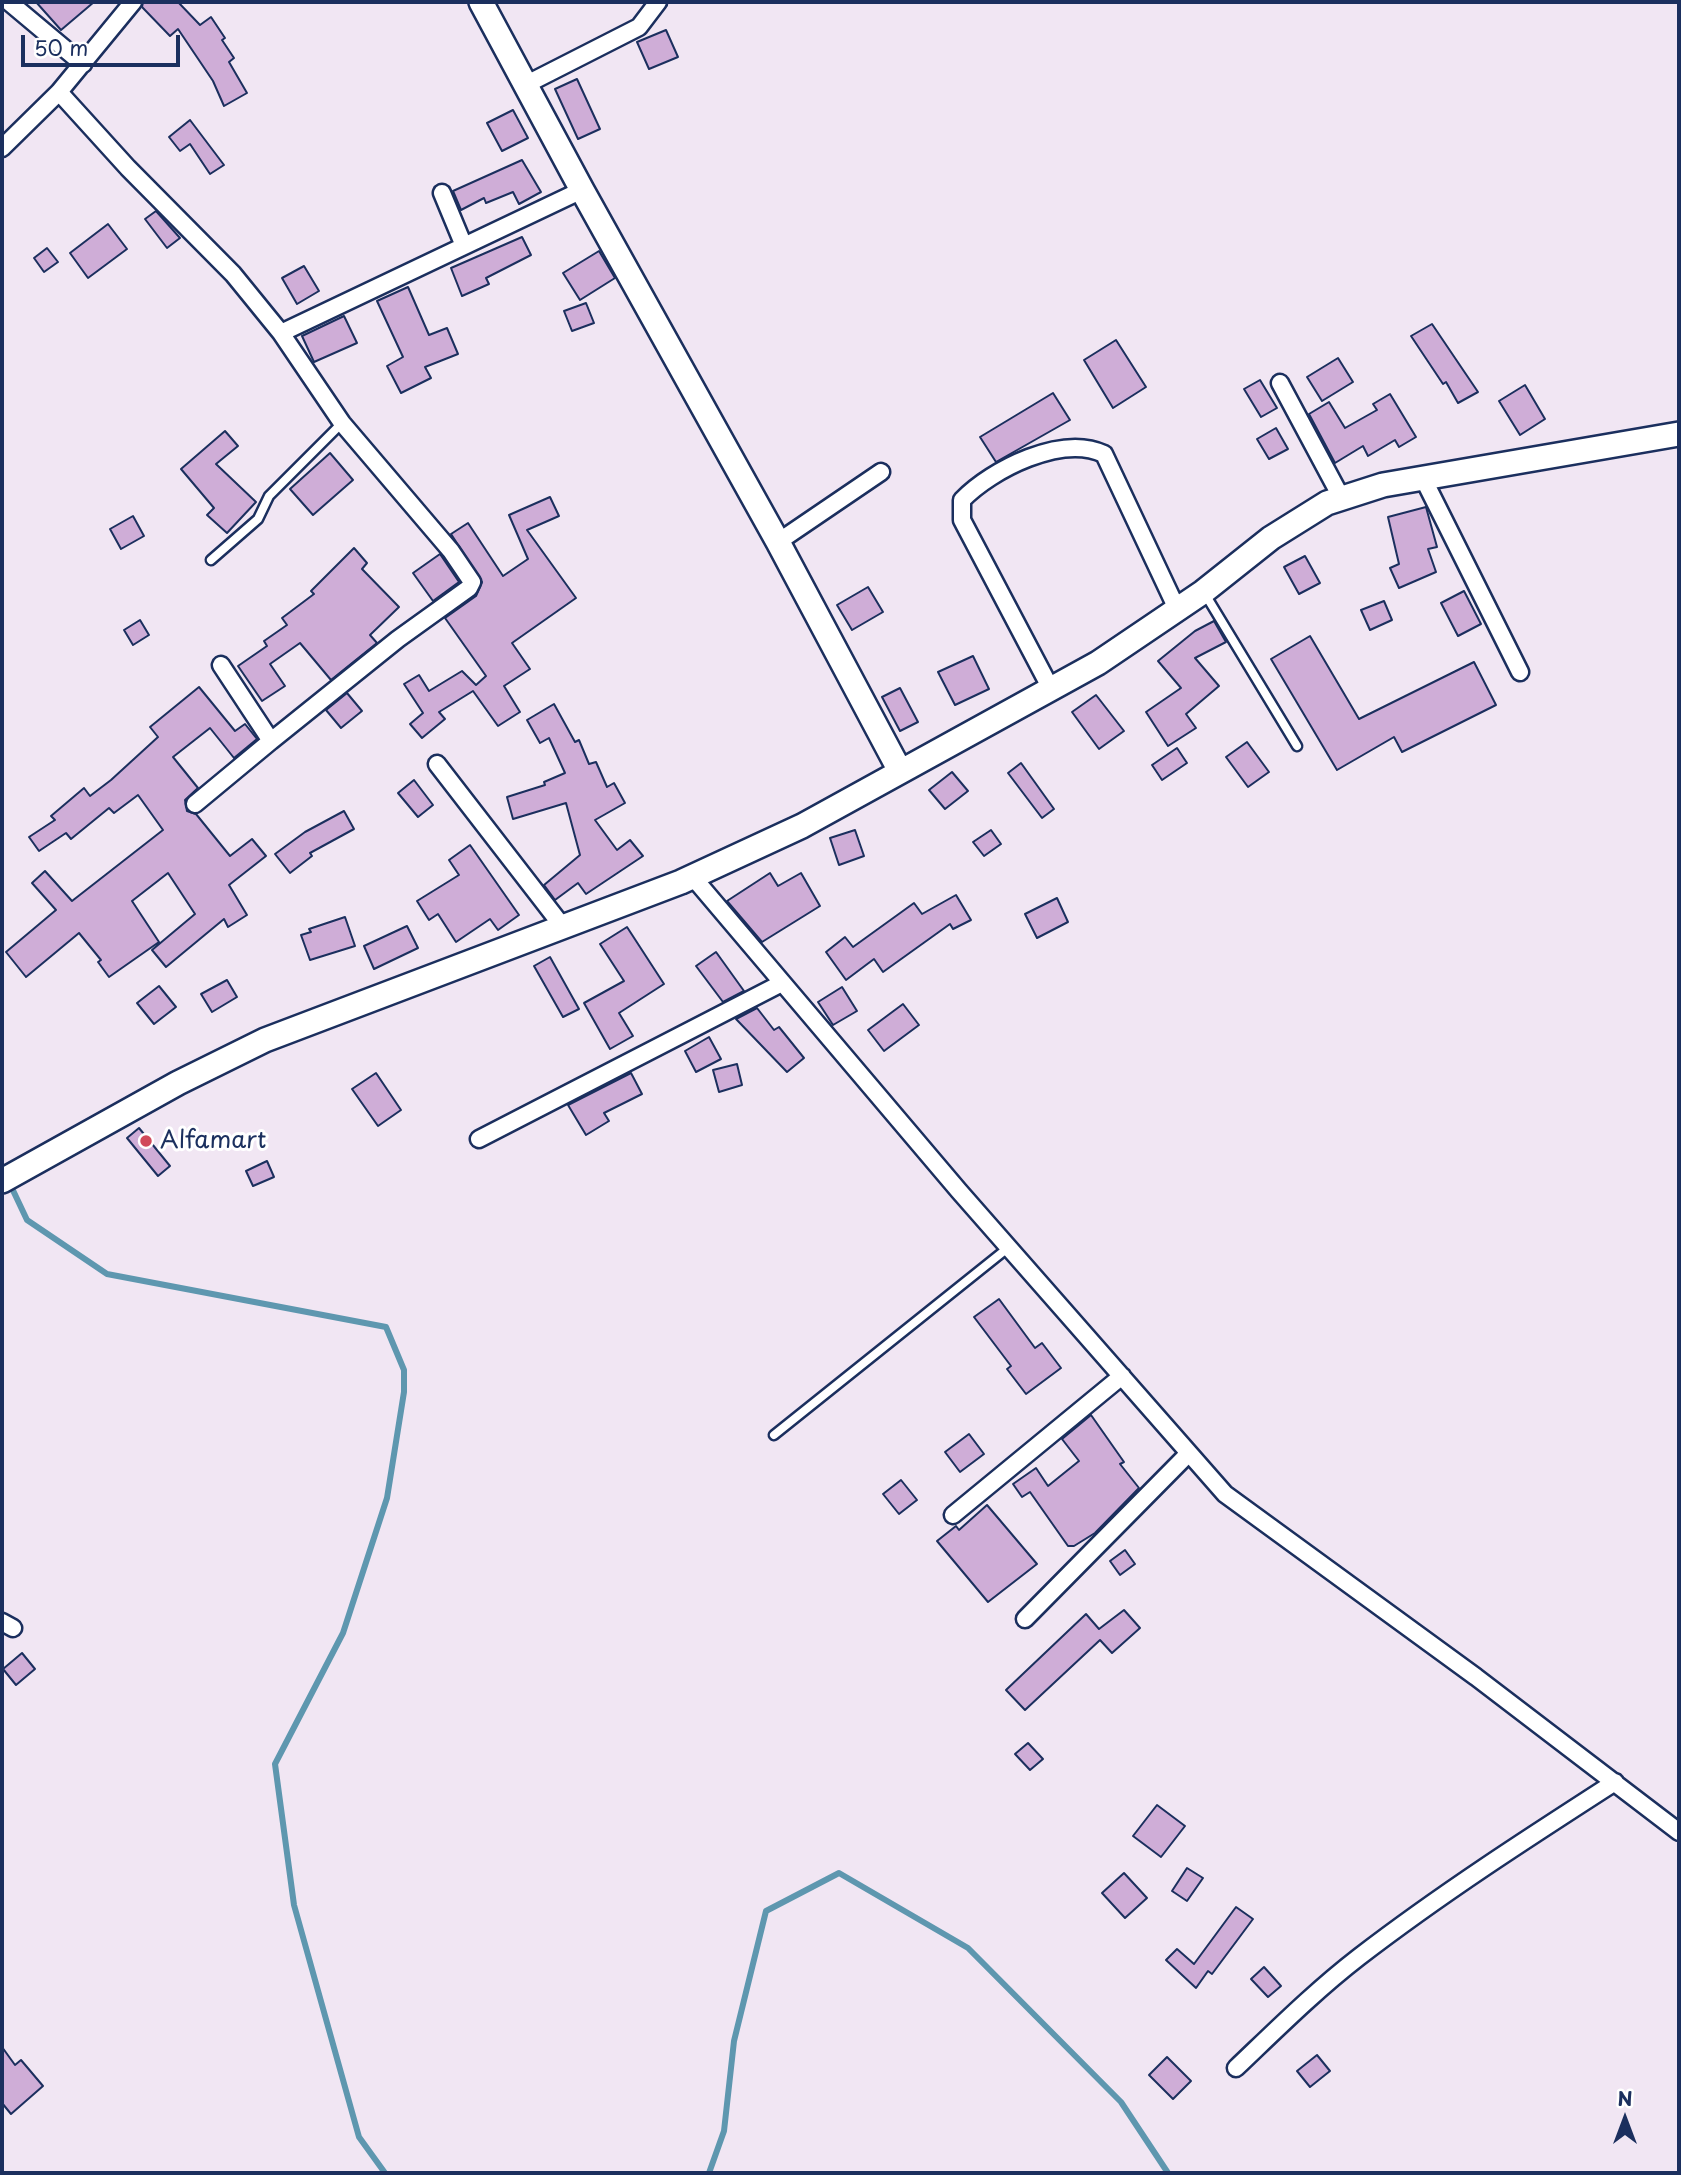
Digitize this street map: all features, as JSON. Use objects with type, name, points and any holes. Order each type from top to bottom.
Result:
[{"type":"main road","points":[[481,2],[582,190],[778,542],[900,771]]},
{"type":"main road","points":[[2,1181],[265,1040],[692,876],[813,820],[1098,663],[1203,592],[1271,538],[1341,497],[1383,485],[1679,434]]},
{"type":"street","points":[[9,2],[83,64]]},
{"type":"street","points":[[2,148],[59,92],[133,2]]},
{"type":"street","points":[[525,85],[639,27],[658,2]]},
{"type":"street","points":[[59,92],[128,168],[204,242],[281,333],[342,423],[451,551],[472,584],[195,804]]},
{"type":"street","points":[[281,333],[582,190]]},
{"type":"street","points":[[442,193],[464,246]]},
{"type":"street","points":[[1280,383],[1341,497]]},
{"type":"street","points":[[1051,689],[962,520],[962,500],[979,483],[1051,449],[1079,446],[1104,454],[1177,609]]},
{"type":"street","points":[[778,542],[881,472]]},
{"type":"street","points":[[1424,480],[1520,673]]},
{"type":"street","points":[[221,666],[271,741]]},
{"type":"street","points":[[437,764],[563,927]]},
{"type":"street","points":[[692,876],[1009,1247],[1225,1494],[1679,1832]]},
{"type":"street","points":[[479,1139],[782,983]]},
{"type":"street","points":[[953,1515],[1122,1377]]},
{"type":"street","points":[[1025,1619],[1189,1453]]},
{"type":"street","points":[[1236,2068],[1308,1999],[1358,1958],[1455,1886],[1615,1782]]},
{"type":"lane","points":[[211,560],[258,519],[269,496],[342,423]]},
{"type":"lane","points":[[1203,592],[1297,746]]},
{"type":"lane","points":[[774,1435],[1009,1247]]},
{"type":"building","points":[[36,2],[94,2],[61,30]]},
{"type":"building","points":[[143,2],[178,2],[200,25],[211,17],[225,38],[222,40],[234,58],[229,62],[247,93],[224,106],[213,81],[178,29],[170,36],[142,7]]},
{"type":"building","points":[[666,30],[678,57],[649,69],[637,42]]},
{"type":"building","points":[[577,79],[600,129],[578,139],[555,89]]},
{"type":"building","points":[[513,110],[528,138],[502,151],[487,123]]},
{"type":"building","points":[[190,120],[224,165],[210,174],[190,144],[180,151],[169,137]]},
{"type":"building","points":[[522,160],[541,192],[519,204],[513,192],[486,203],[484,198],[461,210],[453,191]]},
{"type":"building","points":[[156,211],[180,238],[167,248],[145,219]]},
{"type":"building","points":[[108,224],[127,249],[88,278],[70,253]]},
{"type":"building","points":[[522,237],[531,255],[486,278],[489,284],[462,296],[451,268]]},
{"type":"building","points":[[47,248],[58,262],[44,272],[34,258]]},
{"type":"building","points":[[599,251],[615,278],[580,300],[563,273]]},
{"type":"building","points":[[304,266],[319,291],[297,304],[282,278]]},
{"type":"building","points":[[408,287],[429,335],[447,328],[458,354],[425,367],[431,378],[401,393],[387,366],[403,357],[377,301]]},
{"type":"building","points":[[586,303],[594,323],[572,331],[564,311]]},
{"type":"building","points":[[344,316],[357,343],[314,362],[302,336]]},
{"type":"building","points":[[1432,324],[1478,392],[1458,403],[1446,382],[1443,384],[1411,336]]},
{"type":"building","points":[[1116,340],[1146,387],[1113,408],[1084,360]]},
{"type":"building","points":[[1338,358],[1353,382],[1322,401],[1307,377]]},
{"type":"building","points":[[1260,380],[1277,408],[1261,417],[1244,389]]},
{"type":"building","points":[[1525,385],[1545,419],[1520,435],[1499,401]]},
{"type":"building","points":[[1053,393],[1070,420],[996,462],[980,437]]},
{"type":"building","points":[[1390,394],[1416,437],[1399,447],[1395,440],[1368,456],[1363,446],[1335,463],[1309,414],[1329,402],[1345,428],[1377,410],[1373,404]]},
{"type":"building","points":[[1276,428],[1288,449],[1269,459],[1257,439]]},
{"type":"building","points":[[225,431],[238,446],[216,464],[256,502],[227,533],[207,515],[214,508],[181,469]]},
{"type":"building","points":[[330,453],[353,480],[313,515],[290,489]]},
{"type":"building","points":[[550,497],[559,516],[527,530],[576,598],[512,643],[530,669],[504,686],[520,712],[498,726],[473,691],[439,712],[445,719],[422,738],[410,724],[423,713],[404,684],[419,675],[429,691],[462,671],[476,685],[486,676],[445,618],[476,596],[482,582],[451,534],[468,523],[503,576],[528,559],[509,515]]},
{"type":"building","points":[[1426,507],[1437,547],[1428,549],[1436,572],[1399,588],[1390,568],[1399,564],[1388,517]]},
{"type":"building","points":[[133,516],[144,536],[121,549],[110,529]]},
{"type":"building","points":[[354,548],[367,563],[362,569],[399,607],[370,635],[377,643],[331,680],[300,643],[270,664],[285,686],[262,701],[238,666],[267,646],[264,641],[287,625],[282,618],[314,594],[311,591]]},
{"type":"building","points":[[440,554],[459,582],[433,601],[413,573]]},
{"type":"building","points":[[1305,556],[1320,583],[1299,594],[1284,567]]},
{"type":"building","points":[[868,587],[883,612],[852,630],[837,605]]},
{"type":"building","points":[[1464,591],[1481,624],[1458,636],[1441,603]]},
{"type":"building","points":[[1384,601],[1392,620],[1370,630],[1361,610]]},
{"type":"building","points":[[140,620],[149,635],[133,645],[124,630]]},
{"type":"building","points":[[1214,621],[1226,642],[1195,658],[1219,686],[1186,714],[1196,728],[1168,746],[1146,712],[1181,688],[1158,661],[1195,631]]},
{"type":"building","points":[[1310,636],[1359,719],[1474,662],[1496,705],[1402,752],[1394,737],[1337,770],[1271,659]]},
{"type":"building","points":[[973,656],[989,689],[955,705],[938,672]]},
{"type":"building","points":[[199,687],[235,731],[245,724],[257,739],[234,758],[210,728],[173,757],[198,788],[185,800],[187,811],[196,814],[230,856],[252,839],[266,856],[229,885],[247,915],[228,927],[224,919],[166,967],[152,950],[195,914],[168,873],[132,901],[159,942],[109,977],[98,962],[101,960],[79,933],[26,977],[6,952],[56,910],[32,883],[45,871],[72,901],[163,830],[138,795],[114,813],[109,808],[71,839],[66,833],[39,851],[29,837],[55,820],[51,816],[84,788],[90,796],[111,780],[158,737],[150,727]]},
{"type":"building","points":[[900,688],[918,722],[900,731],[882,697]]},
{"type":"building","points":[[347,693],[362,711],[341,728],[326,710]]},
{"type":"building","points":[[1096,695],[1124,731],[1099,749],[1072,712]]},
{"type":"building","points":[[554,704],[575,742],[579,740],[589,764],[596,762],[607,787],[614,783],[625,803],[595,820],[617,850],[630,840],[643,856],[586,894],[578,883],[555,900],[544,885],[580,855],[566,803],[513,819],[507,797],[545,785],[544,782],[565,773],[549,738],[540,743],[527,720]]},
{"type":"building","points":[[1247,742],[1269,772],[1248,787],[1226,757]]},
{"type":"building","points":[[1177,748],[1187,763],[1162,780],[1152,765]]},
{"type":"building","points":[[1021,763],[1054,809],[1042,818],[1008,773]]},
{"type":"building","points":[[952,772],[968,791],[945,809],[929,790]]},
{"type":"building","points":[[414,780],[433,805],[418,817],[398,793]]},
{"type":"building","points":[[344,811],[354,829],[310,853],[312,856],[290,873],[275,854],[305,832]]},
{"type":"building","points":[[855,830],[864,856],[839,865],[830,838]]},
{"type":"building","points":[[991,830],[1001,844],[984,856],[973,842]]},
{"type":"building","points":[[470,845],[519,915],[498,930],[490,919],[456,942],[438,914],[429,920],[417,901],[459,875],[449,860]]},
{"type":"building","points":[[770,873],[778,886],[801,873],[820,906],[762,942],[727,901]]},
{"type":"building","points":[[956,895],[971,920],[953,929],[950,924],[883,972],[874,959],[846,980],[826,952],[845,937],[853,947],[914,903],[922,914]]},
{"type":"building","points":[[1057,898],[1068,922],[1037,938],[1025,914]]},
{"type":"building","points":[[345,917],[355,946],[310,960],[301,935],[311,932],[309,929]]},
{"type":"building","points":[[407,926],[418,948],[374,969],[364,946]]},
{"type":"building","points":[[627,927],[664,984],[619,1013],[633,1036],[610,1049],[584,1003],[624,981],[600,944]]},
{"type":"building","points":[[716,952],[744,991],[723,1002],[696,966]]},
{"type":"building","points":[[550,957],[579,1009],[563,1017],[534,966]]},
{"type":"building","points":[[227,980],[237,997],[212,1012],[201,994]]},
{"type":"building","points":[[159,986],[176,1007],[154,1024],[137,1003]]},
{"type":"building","points":[[842,987],[857,1011],[833,1025],[818,1002]]},
{"type":"building","points":[[903,1004],[919,1025],[884,1051],[868,1030]]},
{"type":"building","points":[[757,1008],[774,1030],[779,1027],[804,1058],[787,1072],[736,1019]]},
{"type":"building","points":[[709,1037],[721,1059],[696,1072],[685,1051]]},
{"type":"building","points":[[737,1064],[742,1085],[719,1092],[713,1070]]},
{"type":"building","points":[[376,1073],[401,1110],[378,1126],[352,1089]]},
{"type":"building","points":[[631,1073],[642,1094],[604,1113],[609,1121],[586,1135],[568,1105]]},
{"type":"building","points":[[139,1128],[170,1166],[158,1176],[127,1138]]},
{"type":"building","points":[[267,1161],[274,1177],[253,1186],[246,1171]]},
{"type":"building","points":[[999,1299],[1035,1348],[1042,1343],[1061,1368],[1026,1394],[1007,1369],[1011,1366],[974,1317]]},
{"type":"building","points":[[1091,1415],[1124,1462],[1120,1464],[1139,1488],[1095,1533],[1074,1546],[1068,1546],[1030,1492],[1022,1497],[1013,1484],[1036,1468],[1048,1486],[1079,1461],[1062,1439]]},
{"type":"building","points":[[969,1434],[984,1454],[960,1472],[945,1452]]},
{"type":"building","points":[[901,1480],[917,1500],[899,1514],[883,1494]]},
{"type":"building","points":[[987,1505],[1037,1564],[988,1602],[937,1541],[956,1526],[959,1530]]},
{"type":"building","points":[[1125,1550],[1135,1564],[1120,1575],[1110,1561]]},
{"type":"building","points":[[1124,1610],[1140,1628],[1112,1653],[1100,1640],[1025,1710],[1006,1690],[1086,1614],[1099,1629]]},
{"type":"building","points":[[22,1653],[35,1669],[16,1685],[3,1669]]},
{"type":"building","points":[[1028,1743],[1043,1759],[1030,1770],[1015,1754]]},
{"type":"building","points":[[1157,1805],[1185,1826],[1161,1857],[1133,1836]]},
{"type":"building","points":[[1187,1868],[1203,1878],[1187,1901],[1172,1891]]},
{"type":"building","points":[[1124,1873],[1147,1898],[1125,1918],[1102,1893]]},
{"type":"building","points":[[1236,1907],[1253,1919],[1212,1974],[1208,1971],[1196,1988],[1166,1960],[1177,1949],[1194,1964]]},
{"type":"building","points":[[1264,1967],[1281,1986],[1268,1997],[1251,1979]]},
{"type":"building","points":[[2,2047],[15,2065],[21,2060],[43,2086],[11,2114],[2,2103]]},
{"type":"building","points":[[1317,2055],[1330,2071],[1310,2087],[1297,2071]]},
{"type":"building","points":[[1167,2057],[1191,2081],[1173,2099],[1149,2075]]},
{"type":"waterway","points":[[2,1167],[27,1220],[107,1274],[386,1327],[404,1370],[404,1392],[387,1498],[343,1633],[275,1764],[294,1905],[359,2137],[385,2173]]},
{"type":"waterway","points":[[709,2173],[724,2131],[734,2041],[766,1911],[839,1873],[968,1948],[1121,2102],[1168,2173]]},
{"type":"place","name":"Alfamart","points":[[146,1141]]}]
